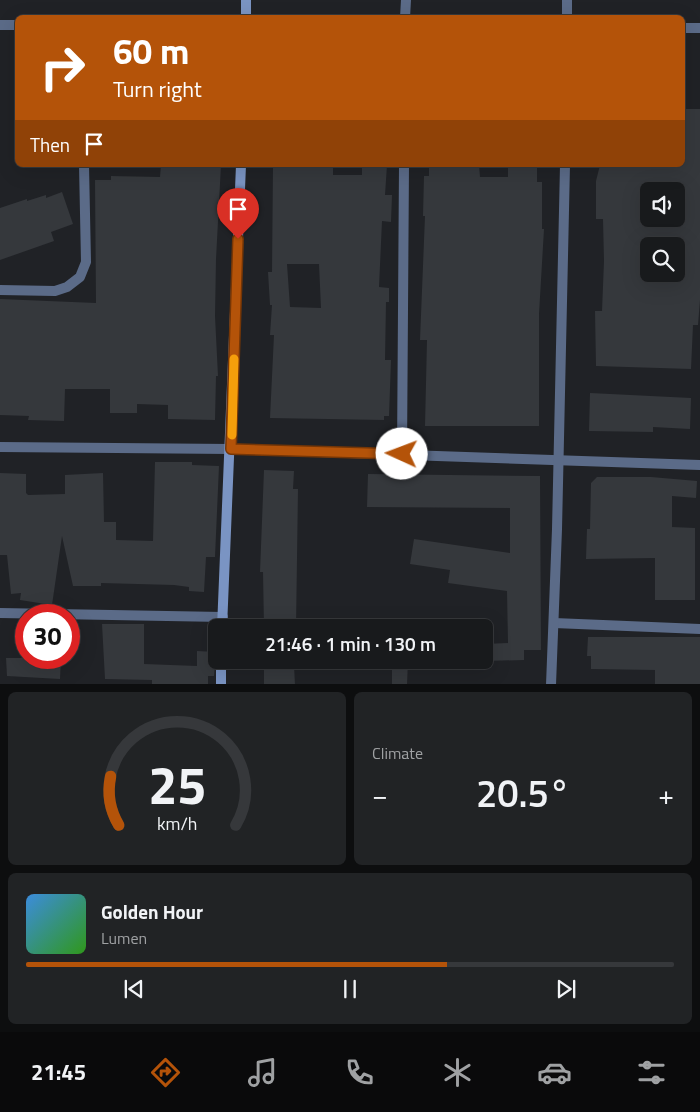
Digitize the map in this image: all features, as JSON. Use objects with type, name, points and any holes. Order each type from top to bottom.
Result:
[{"type":"street","points":[[246,0],[246,15]]},
{"type":"street","points":[[405,15],[406,0]]},
{"type":"street","points":[[567,0],[567,15]]},
{"type":"street","points":[[0,25],[15,25]]},
{"type":"street","points":[[685,28],[700,28]]},
{"type":"street","points":[[0,290],[55,291],[67,287],[80,277],[86,262],[84,167]]},
{"type":"street","points":[[223,619],[241,167]]},
{"type":"street","points":[[402,454],[404,167]]},
{"type":"street","points":[[551,684],[564,167]]},
{"type":"street","points":[[0,447],[231,449],[700,465]]},
{"type":"street","points":[[0,612],[208,621]]},
{"type":"street","points":[[554,623],[700,630]]},
{"type":"street","points":[[221,669],[221,684]]},
{"type":"building","points":[[685,109],[700,109],[700,300],[698,325],[693,325],[691,369],[596,366],[595,311],[602,311],[604,261],[603,219],[596,219],[596,181],[600,167],[685,167]]},
{"type":"building","points":[[161,167],[221,167],[216,259],[215,316],[218,376],[216,376],[215,420],[168,419],[168,405],[137,404],[137,413],[110,413],[110,389],[65,389],[64,421],[28,420],[29,416],[0,415],[0,299],[96,303],[95,180],[111,180],[111,176],[160,177]]},
{"type":"building","points":[[273,167],[333,167],[333,175],[362,175],[362,167],[387,167],[385,195],[392,195],[391,222],[382,221],[379,287],[389,288],[389,302],[386,302],[385,360],[391,360],[389,416],[384,416],[384,420],[270,418],[274,335],[270,335],[272,305],[270,305],[268,272],[272,272]],"holes":[[[287,264],[319,264],[321,308],[290,307]]]},
{"type":"building","points":[[429,167],[479,167],[480,177],[508,177],[508,167],[537,167],[537,182],[542,182],[542,229],[544,229],[539,314],[539,426],[425,426],[427,340],[420,340],[425,216],[423,216],[424,176],[429,176]]},
{"type":"building","points":[[62,192],[73,224],[51,232],[54,241],[0,260],[0,208],[27,199],[27,201],[46,195],[46,198]]},
{"type":"building","points":[[590,393],[691,398],[690,429],[653,427],[653,432],[589,431]]},
{"type":"building","points":[[155,462],[192,462],[192,465],[219,466],[215,557],[206,557],[204,592],[189,591],[189,587],[174,585],[101,583],[101,586],[73,586],[62,536],[52,604],[20,600],[21,593],[11,594],[7,555],[0,555],[0,473],[26,474],[26,493],[28,495],[65,494],[65,475],[103,473],[104,522],[116,522],[116,540],[153,541]]},
{"type":"building","points":[[264,470],[294,471],[293,489],[298,489],[296,619],[264,619],[263,572],[260,572]]},
{"type":"building","points":[[368,474],[540,476],[541,650],[524,650],[524,660],[493,661],[493,644],[508,643],[507,591],[448,583],[450,570],[410,564],[414,539],[510,553],[510,508],[367,507]]},
{"type":"building","points":[[597,477],[651,477],[697,481],[696,498],[672,496],[672,527],[695,528],[695,600],[655,600],[655,558],[586,559],[587,529],[590,529],[591,483]]},
{"type":"building","points":[[102,624],[144,624],[144,664],[197,666],[197,651],[208,652],[208,669],[215,669],[214,676],[208,676],[208,684],[152,684],[152,680],[105,679]]},
{"type":"building","points":[[588,637],[700,637],[700,684],[655,684],[655,670],[591,669],[591,656],[587,656]]},
{"type":"building","points":[[6,658],[15,658],[15,669],[60,669],[60,679],[7,676]]},
{"type":"building","points":[[264,669],[294,669],[295,684],[264,684]]},
{"type":"building","points":[[392,669],[408,669],[407,684],[392,684]]},
{"type":"slow traffic","points":[[232,435],[234,359]]},
{"type":"route","points":[[238,239],[231,449],[402,454]]}]
